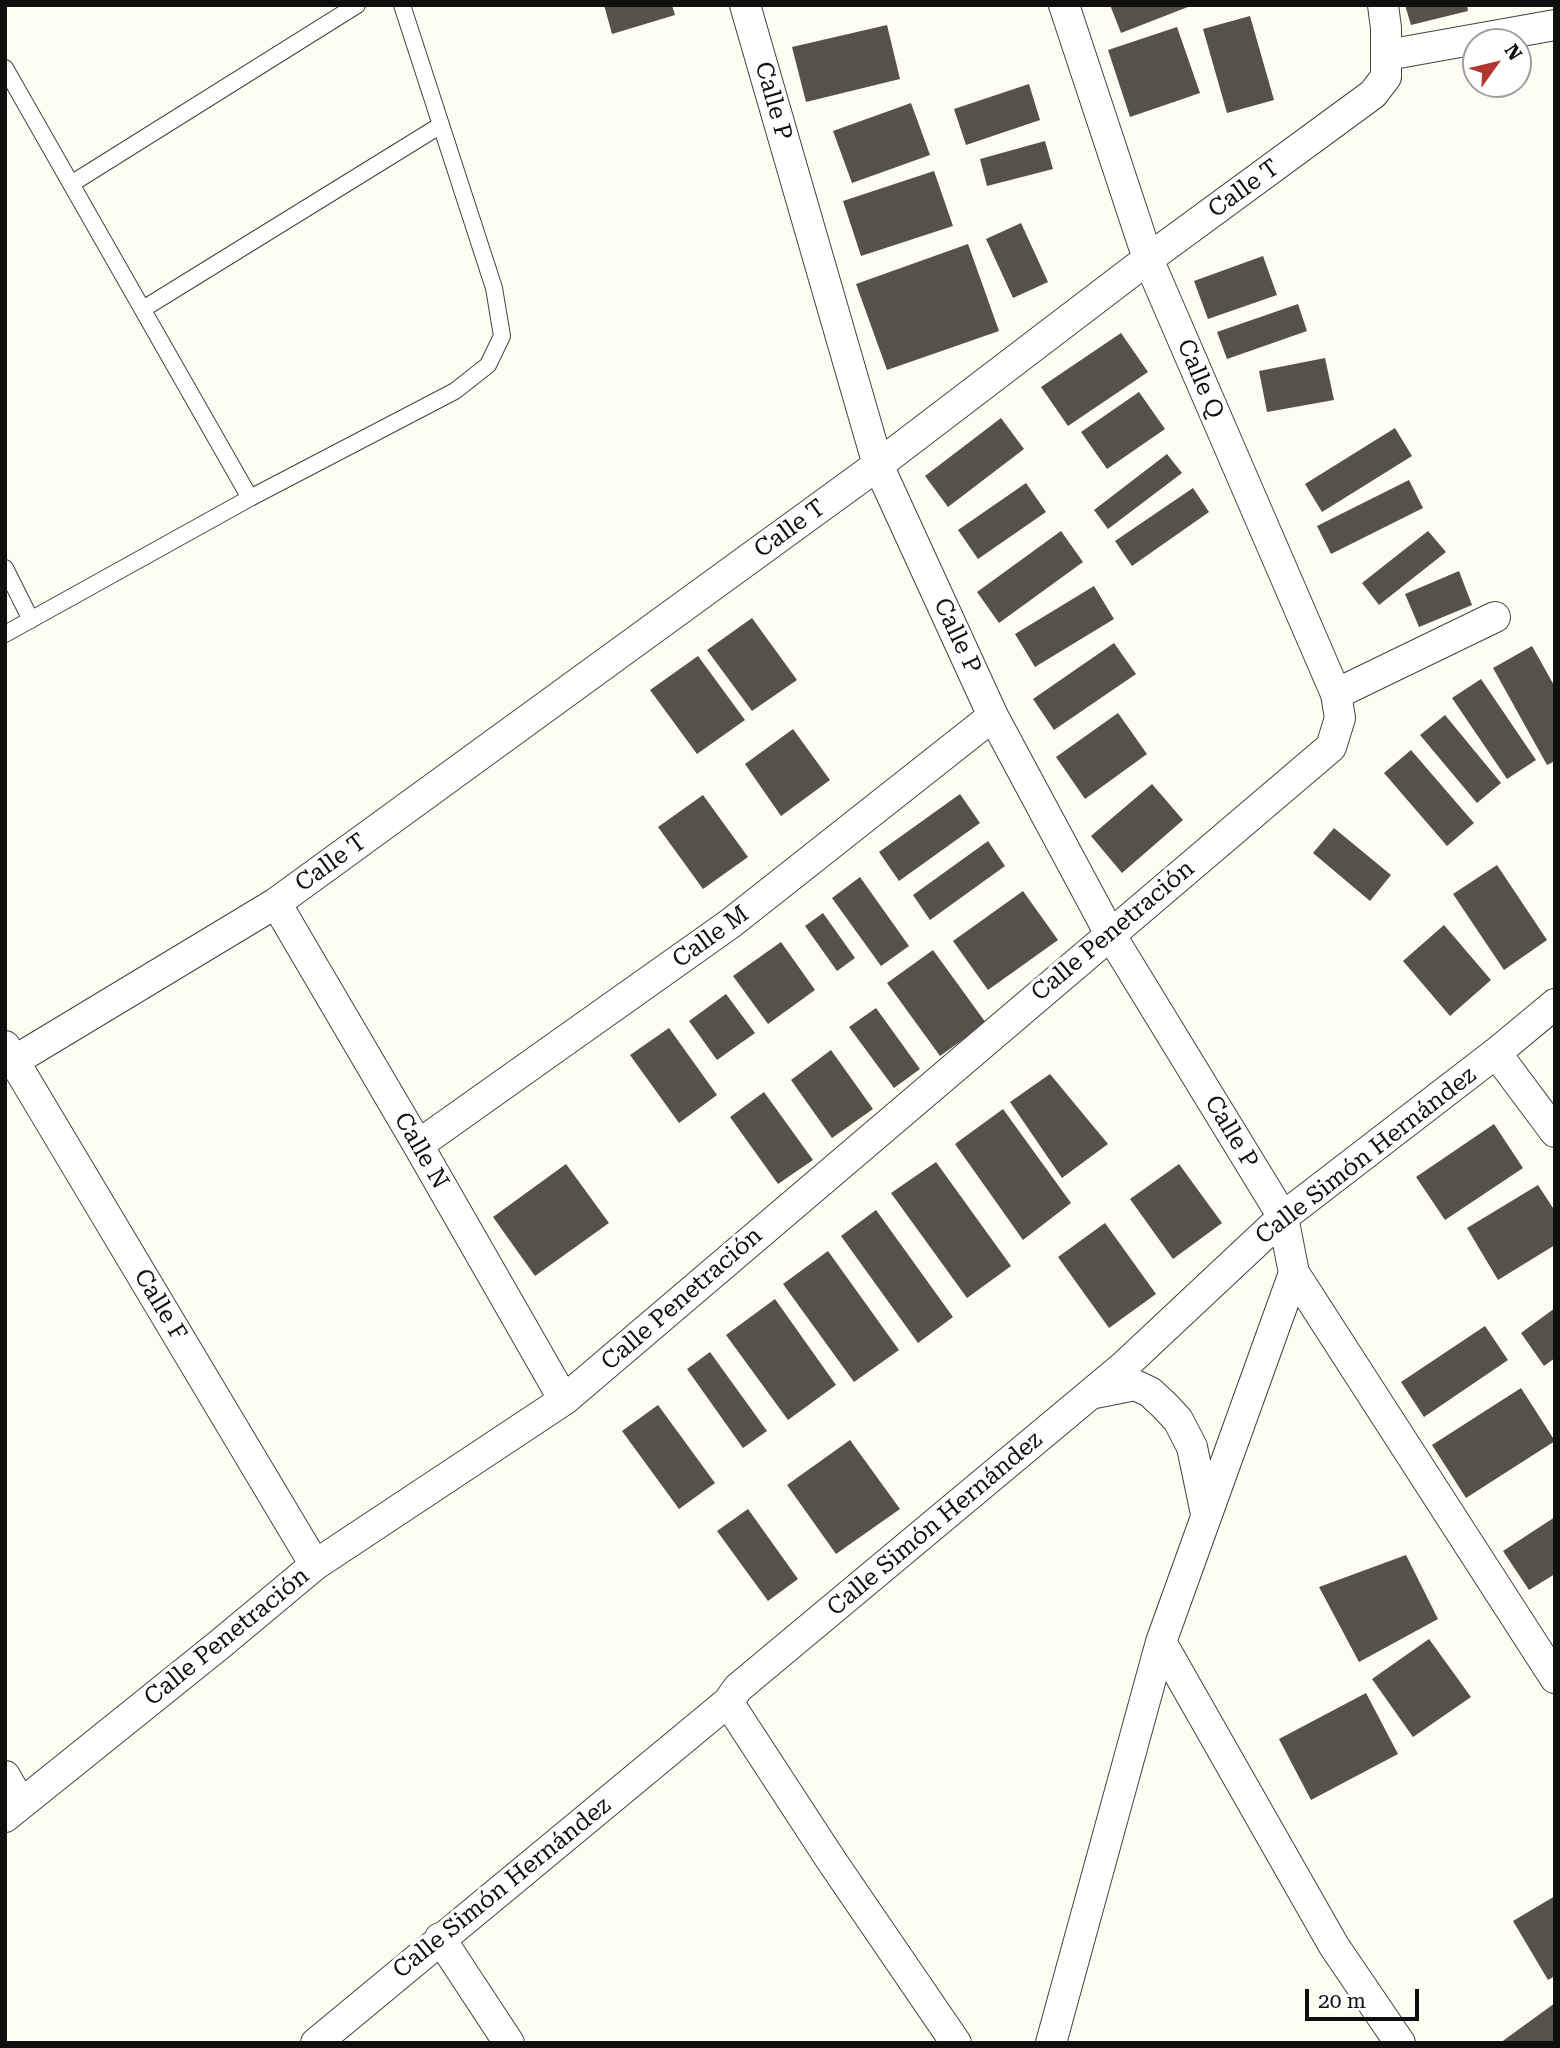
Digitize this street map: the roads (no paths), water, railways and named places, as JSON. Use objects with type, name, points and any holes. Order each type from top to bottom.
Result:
[{"type":"street","name":"Calle P","points":[[745,5],[878,465],[993,716],[1110,934],[1283,1217]]},
{"type":"street","name":"Calle Q","points":[[1064,5],[1148,259],[1336,694],[1340,718],[1331,747]]},
{"type":"street","name":"Calle T","points":[[10,1053],[276,903],[878,465],[1148,259],[1373,94],[1386,77],[1383,5]]},
{"type":"street","points":[[1387,55],[1555,25]]},
{"type":"street","points":[[1336,694],[1495,617]]},
{"type":"street","name":"Calle M","points":[[418,1144],[732,923],[993,716]]},
{"type":"street","name":"Calle Penetración","points":[[13,1810],[315,1565],[564,1400],[1331,747]]},
{"type":"street","name":"Calle N","points":[[276,903],[564,1400]]},
{"type":"street","name":"Calle Simón Hernández","points":[[316,2043],[728,1702],[738,1688],[1124,1366],[1283,1217],[1496,1054],[1555,1004]]},
{"type":"street","name":"Calle F","points":[[10,1053],[315,1565]]},
{"type":"street","points":[[1496,1054],[1555,1132]]},
{"type":"street","points":[[1283,1217],[1294,1273],[1555,1678]]},
{"type":"street","points":[[1051,2043],[1161,1642],[1294,1273]]},
{"type":"street","points":[[1091,1393],[1135,1385],[1150,1392],[1178,1420],[1192,1447],[1206,1517]]},
{"type":"street","points":[[1161,1642],[1334,1947],[1400,2043]]},
{"type":"street","points":[[728,1702],[831,1860],[956,2043]]},
{"type":"street","points":[[5,1776],[13,1810]]},
{"type":"street","points":[[440,1938],[509,2043]]},
{"type":"lane","points":[[71,184],[357,5]]},
{"type":"lane","points":[[5,634],[250,498],[455,391],[488,365],[502,336],[494,288],[402,5]]},
{"type":"lane","points":[[5,68],[250,498]]},
{"type":"lane","points":[[143,309],[441,125]]},
{"type":"lane","points":[[5,568],[32,620]]}]
